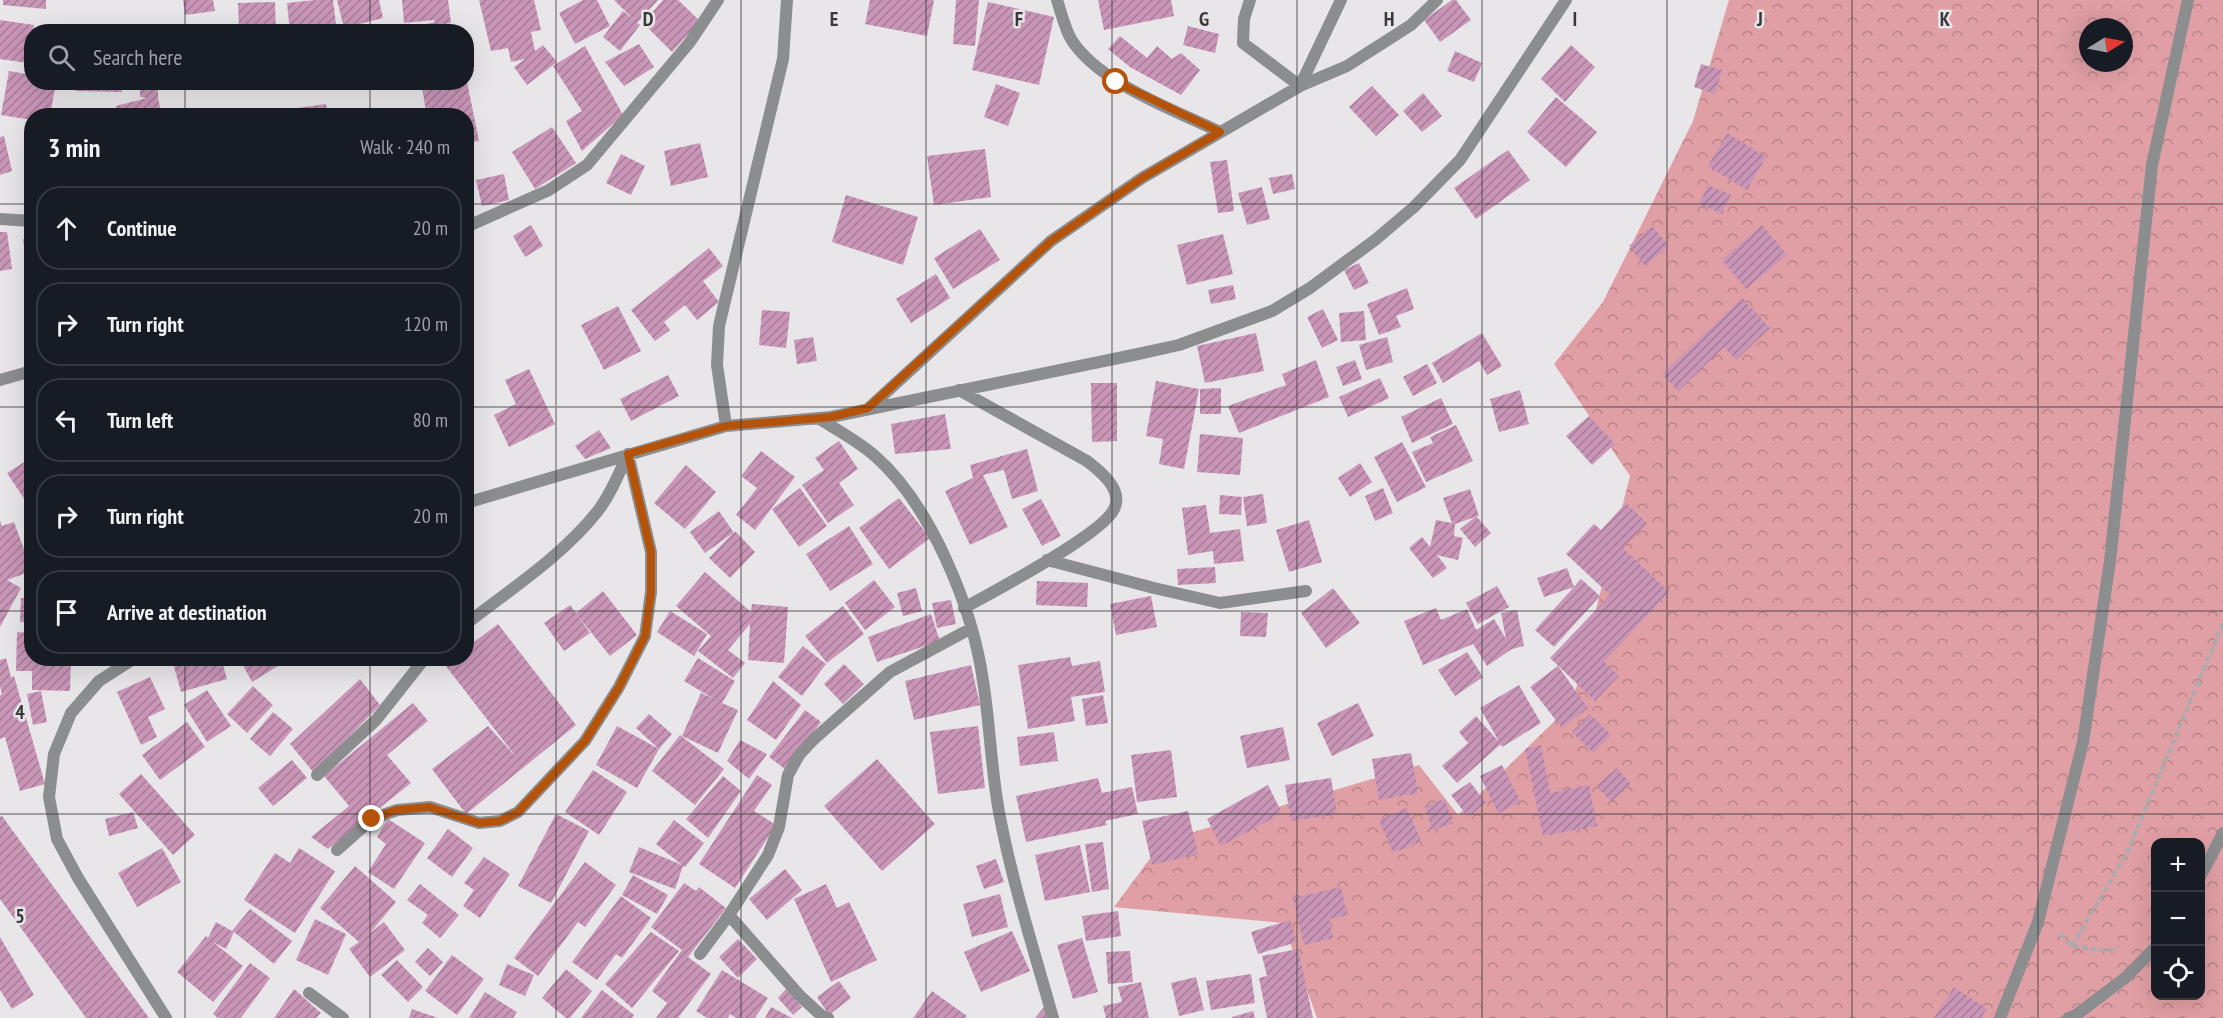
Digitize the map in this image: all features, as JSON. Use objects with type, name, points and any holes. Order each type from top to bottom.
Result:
[{"type":"street","points":[[474,223],[549,190],[587,165],[690,42],[718,0]]},
{"type":"street","points":[[726,426],[717,365],[719,326],[783,59],[787,0]]},
{"type":"street","points":[[1057,0],[1071,39],[1093,64],[1116,82],[1220,132]]},
{"type":"street","points":[[1250,0],[1244,19],[1243,42],[1300,86]]},
{"type":"street","points":[[1300,86],[1341,0]]},
{"type":"street","points":[[868,408],[1051,241],[1142,178],[1300,86],[1347,66],[1411,25],[1437,0]]},
{"type":"street","points":[[474,501],[726,426],[831,417],[1179,345],[1272,310],[1310,288],[1374,240],[1414,207],[1460,160],[1566,0]]},
{"type":"street","points":[[2000,1018],[2038,922],[2083,742],[2110,561],[2152,165],[2188,0]]},
{"type":"street","points":[[0,219],[24,220]]},
{"type":"street","points":[[0,380],[24,373]]},
{"type":"street","points":[[959,390],[1087,461],[1109,482],[1114,492],[1115,509],[1105,521],[1047,560],[964,608]]},
{"type":"street","points":[[818,418],[874,455],[896,477],[924,517],[955,579],[983,678],[998,809],[1007,854],[1053,1018]]},
{"type":"street","points":[[474,618],[537,569],[585,525],[598,511],[628,454]]},
{"type":"street","points":[[337,850],[372,819],[396,810],[429,807],[479,823],[500,821],[518,812],[585,741],[619,687],[645,636],[651,592],[651,552],[628,454]]},
{"type":"street","points":[[1047,560],[1220,603],[1306,591]]},
{"type":"street","points":[[700,954],[729,915],[768,855],[779,827],[788,775],[799,755],[814,738],[890,672],[970,628]]},
{"type":"street","points":[[122,666],[99,681],[71,714],[54,754],[49,797],[57,840],[78,878],[166,1018]]},
{"type":"street","points":[[317,775],[376,720],[419,666]]},
{"type":"street","points":[[2205,867],[2223,833]]},
{"type":"street","points":[[729,915],[800,996],[822,1016],[828,1018]]},
{"type":"street","points":[[2068,1018],[2076,1015],[2125,978],[2151,952]]},
{"type":"street","points":[[309,993],[343,1018]]},
{"type":"path","points":[[2072,946],[2127,853],[2223,623]]},
{"type":"path","points":[[2054,928],[2072,946],[2107,951],[2126,944]]},
{"type":"green space","points":[[1729,0],[2223,0],[2223,1018],[1317,1018],[1283,923],[1114,907],[1163,841],[1419,765],[1458,815],[1572,704],[1630,476],[1554,364],[1603,302],[1693,121]]},
{"type":"building","points":[[3,0],[46,0],[46,9],[3,5]]},
{"type":"building","points":[[183,0],[213,0],[215,11],[185,15]]},
{"type":"building","points":[[333,0],[336,24],[289,24],[287,3]]},
{"type":"building","points":[[337,0],[379,0],[383,18],[360,24],[343,24]]},
{"type":"building","points":[[402,0],[448,0],[451,23],[427,24],[435,22],[434,20],[404,23]]},
{"type":"building","points":[[479,0],[534,0],[541,30],[531,32],[535,51],[543,45],[557,62],[527,85],[514,67],[525,59],[511,62],[508,48],[491,51]]},
{"type":"building","points":[[583,0],[597,0],[610,26],[575,44],[559,13]]},
{"type":"building","points":[[614,0],[658,0],[637,23],[640,25],[620,51],[603,37],[623,11],[633,19]]},
{"type":"building","points":[[663,0],[678,0],[700,21],[672,52],[643,23]]},
{"type":"building","points":[[870,0],[934,0],[927,36],[865,24]]},
{"type":"building","points":[[956,0],[979,0],[975,46],[953,44]]},
{"type":"building","points":[[1098,0],[1171,0],[1174,16],[1104,30]]},
{"type":"building","points":[[1452,0],[1456,0],[1471,20],[1440,42],[1424,20]]},
{"type":"building","points":[[275,2],[276,24],[239,24],[238,3]]},
{"type":"building","points":[[988,2],[1054,17],[1039,85],[972,70]]},
{"type":"building","points":[[0,20],[27,24],[24,24],[24,62],[0,59]]},
{"type":"building","points":[[1188,26],[1219,34],[1215,53],[1183,45]]},
{"type":"building","points":[[1120,36],[1147,58],[1157,46],[1172,59],[1181,53],[1200,70],[1181,95],[1130,67],[1108,49]]},
{"type":"building","points":[[639,44],[654,67],[624,86],[605,62]]},
{"type":"building","points":[[1571,45],[1595,67],[1565,102],[1541,79]]},
{"type":"building","points":[[585,46],[623,115],[582,151],[566,121],[582,111],[553,66]]},
{"type":"building","points":[[1455,51],[1482,63],[1474,82],[1447,71]]},
{"type":"building","points":[[1701,64],[1722,70],[1715,94],[1694,87]]},
{"type":"building","points":[[9,71],[24,74],[24,90],[55,90],[51,108],[24,108],[24,119],[1,115]]},
{"type":"building","points":[[996,84],[1020,93],[1008,126],[984,117]]},
{"type":"building","points":[[1372,86],[1399,115],[1376,136],[1349,107]]},
{"type":"building","points":[[122,90],[122,92],[75,91]]},
{"type":"building","points":[[140,90],[158,90],[160,108],[117,108],[116,106],[147,98],[140,97]]},
{"type":"building","points":[[422,90],[469,90],[472,108],[426,108]]},
{"type":"building","points":[[1423,93],[1442,116],[1422,132],[1403,111]]},
{"type":"building","points":[[1556,97],[1597,132],[1566,167],[1527,132]]},
{"type":"building","points":[[326,104],[327,108],[297,108]]},
{"type":"building","points":[[474,116],[479,141],[474,142]]},
{"type":"building","points":[[552,127],[576,163],[535,189],[512,152]]},
{"type":"building","points":[[1727,133],[1766,157],[1747,190],[1708,166]]},
{"type":"building","points":[[4,136],[12,171],[0,175],[0,137]]},
{"type":"building","points":[[700,143],[708,177],[671,186],[664,151]]},
{"type":"building","points":[[985,149],[991,197],[934,205],[927,156]]},
{"type":"building","points":[[1508,150],[1530,180],[1476,219],[1454,188]]},
{"type":"building","points":[[621,154],[645,166],[631,195],[606,183]]},
{"type":"building","points":[[1227,160],[1234,211],[1218,213],[1210,162]]},
{"type":"building","points":[[504,174],[509,200],[482,206],[476,180]]},
{"type":"building","points":[[1292,174],[1295,189],[1273,194],[1269,178]]},
{"type":"building","points":[[1708,185],[1731,195],[1722,214],[1699,204]]},
{"type":"building","points":[[1262,187],[1270,219],[1247,225],[1238,193]]},
{"type":"building","points":[[846,195],[918,217],[903,265],[832,242]]},
{"type":"building","points":[[531,225],[543,246],[525,257],[513,236]]},
{"type":"building","points":[[1762,225],[1787,255],[1746,289],[1722,260]]},
{"type":"building","points":[[1652,226],[1669,246],[1645,266],[1629,246]]},
{"type":"building","points":[[980,229],[1000,260],[953,289],[934,258]]},
{"type":"building","points":[[0,232],[7,232],[12,269],[0,271]]},
{"type":"building","points":[[1223,234],[1233,274],[1187,285],[1177,245]]},
{"type":"building","points":[[709,248],[723,266],[703,281],[719,302],[697,320],[685,305],[664,322],[670,330],[655,341],[631,310]]},
{"type":"building","points":[[1359,263],[1369,283],[1354,290],[1344,270]]},
{"type":"building","points":[[936,274],[950,298],[911,323],[896,299]]},
{"type":"building","points":[[1233,285],[1236,299],[1211,304],[1208,290]]},
{"type":"building","points":[[1407,288],[1414,309],[1396,316],[1401,327],[1379,335],[1367,304]]},
{"type":"building","points":[[1742,298],[1770,328],[1736,360],[1724,347],[1678,391],[1662,374]]},
{"type":"building","points":[[618,306],[641,351],[604,370],[581,325]]},
{"type":"building","points":[[1323,309],[1338,340],[1322,348],[1307,317]]},
{"type":"building","points":[[762,310],[790,312],[786,348],[759,345]]},
{"type":"building","points":[[1364,311],[1366,340],[1341,342],[1339,313]]},
{"type":"building","points":[[1256,333],[1264,371],[1205,383],[1197,346]]},
{"type":"building","points":[[1482,333],[1502,366],[1487,375],[1479,361],[1443,383],[1432,363]]},
{"type":"building","points":[[813,337],[817,361],[797,364],[794,340]]},
{"type":"building","points":[[1387,337],[1393,362],[1366,370],[1359,345]]},
{"type":"building","points":[[1316,360],[1329,397],[1239,433],[1228,406],[1286,385],[1282,374]]},
{"type":"building","points":[[1355,360],[1362,379],[1343,386],[1336,367]]},
{"type":"building","points":[[1427,364],[1437,383],[1413,396],[1403,377]]},
{"type":"building","points":[[529,369],[555,424],[509,447],[494,415],[516,404],[505,380]]},
{"type":"building","points":[[668,375],[679,396],[631,421],[620,399]]},
{"type":"building","points":[[1380,378],[1389,398],[1348,417],[1339,397]]},
{"type":"building","points":[[1156,381],[1199,389],[1184,469],[1159,464],[1163,439],[1146,436]]},
{"type":"building","points":[[1091,383],[1117,383],[1117,441],[1092,442]]},
{"type":"building","points":[[1221,388],[1221,414],[1200,414],[1200,389]]},
{"type":"building","points":[[1520,390],[1529,424],[1499,432],[1490,399]]},
{"type":"building","points":[[1441,398],[1453,424],[1412,443],[1401,417]]},
{"type":"building","points":[[945,414],[951,449],[895,454],[891,424]]},
{"type":"building","points":[[1589,416],[1615,444],[1592,465],[1566,436]]},
{"type":"building","points":[[1456,425],[1473,461],[1426,482],[1412,452],[1433,443],[1430,437]]},
{"type":"building","points":[[599,430],[611,448],[585,459],[575,446]]},
{"type":"building","points":[[1200,434],[1243,438],[1240,475],[1197,472]]},
{"type":"building","points":[[839,441],[858,469],[839,483],[854,505],[828,523],[802,485],[824,470],[815,458]]},
{"type":"building","points":[[1402,442],[1426,487],[1397,502],[1374,457]]},
{"type":"building","points":[[1027,449],[1038,491],[1012,499],[1004,470],[983,475],[1008,527],[970,545],[945,491],[973,478],[970,465]]},
{"type":"building","points":[[761,451],[795,477],[755,530],[736,515],[757,488],[741,476]]},
{"type":"building","points":[[24,462],[24,498],[7,473]]},
{"type":"building","points":[[1360,463],[1372,482],[1350,497],[1338,478]]},
{"type":"building","points":[[686,465],[716,492],[685,529],[654,503]]},
{"type":"building","points":[[800,488],[827,526],[799,547],[772,509]]},
{"type":"building","points":[[1383,488],[1393,513],[1375,521],[1365,496]]},
{"type":"building","points":[[1470,489],[1479,516],[1476,516],[1491,533],[1475,547],[1460,529],[1475,517],[1455,524],[1454,536],[1463,538],[1458,560],[1437,555],[1447,568],[1433,578],[1409,548],[1422,537],[1430,547],[1436,520],[1452,523],[1443,498]]},
{"type":"building","points":[[1263,494],[1267,523],[1247,526],[1243,497]]},
{"type":"building","points":[[1220,495],[1242,497],[1241,515],[1219,514]]},
{"type":"building","points":[[899,498],[930,538],[889,569],[859,528]]},
{"type":"building","points":[[1041,499],[1061,536],[1042,546],[1022,509]]},
{"type":"building","points":[[1626,503],[1647,523],[1623,548],[1669,592],[1604,662],[1619,676],[1595,701],[1550,658],[1610,595],[1566,554],[1594,524],[1601,530]]},
{"type":"building","points":[[1206,505],[1210,533],[1240,529],[1244,561],[1214,564],[1213,551],[1188,555],[1182,508]]},
{"type":"building","points":[[719,511],[734,533],[735,531],[755,552],[730,578],[709,558],[733,533],[705,553],[690,532]]},
{"type":"building","points":[[1309,520],[1322,562],[1289,572],[1276,530]]},
{"type":"building","points":[[0,521],[2,526],[14,522],[24,549],[24,574],[7,580],[21,588],[0,627]]},
{"type":"building","points":[[849,526],[873,564],[830,591],[806,554]]},
{"type":"building","points":[[1215,567],[1216,583],[1178,585],[1177,569]]},
{"type":"building","points":[[1567,568],[1574,587],[1544,597],[1537,578]]},
{"type":"building","points":[[705,572],[751,612],[752,604],[788,607],[784,663],[748,660],[750,624],[728,650],[745,663],[733,678],[698,651],[711,636],[676,606]]},
{"type":"building","points":[[1581,579],[1600,596],[1554,647],[1535,630]]},
{"type":"building","points":[[874,580],[895,607],[865,630],[845,603]]},
{"type":"building","points":[[1037,581],[1088,583],[1087,607],[1036,605]]},
{"type":"building","points":[[1497,586],[1509,607],[1478,624],[1466,603]]},
{"type":"building","points":[[916,588],[922,611],[903,616],[897,593]]},
{"type":"building","points":[[1333,588],[1360,623],[1326,648],[1301,613]]},
{"type":"building","points":[[603,591],[637,635],[610,656],[578,616],[590,633],[564,651],[544,623],[570,605],[576,613]]},
{"type":"building","points":[[1151,596],[1157,627],[1116,635],[1110,604]]},
{"type":"building","points":[[21,598],[24,598],[24,622],[20,622]]},
{"type":"building","points":[[951,600],[956,624],[937,628],[932,603]]},
{"type":"building","points":[[843,606],[864,634],[827,663],[805,636]]},
{"type":"building","points":[[1436,608],[1441,620],[1467,609],[1476,630],[1494,619],[1506,639],[1501,613],[1517,610],[1524,646],[1512,649],[1487,666],[1473,644],[1423,665],[1404,621]]},
{"type":"building","points":[[670,611],[707,634],[694,656],[657,632]]},
{"type":"building","points":[[1241,612],[1268,613],[1266,637],[1240,636]]},
{"type":"building","points":[[931,614],[940,641],[877,662],[868,637]]},
{"type":"building","points":[[498,624],[576,725],[466,814],[432,769],[488,726],[517,758],[446,666],[474,666],[474,642]]},
{"type":"building","points":[[17,632],[24,632],[24,666],[71,666],[70,691],[32,690],[32,671],[16,671]]},
{"type":"building","points":[[803,646],[826,664],[802,696],[778,677]]},
{"type":"building","points":[[1467,652],[1483,677],[1455,696],[1438,670]]},
{"type":"building","points":[[1070,657],[1072,666],[1100,661],[1105,692],[1071,697],[1075,721],[1028,729],[1018,665]]},
{"type":"building","points":[[6,658],[11,677],[14,676],[45,784],[20,791],[5,737],[0,739],[0,695],[2,695],[0,660]]},
{"type":"building","points":[[698,658],[735,681],[722,703],[738,710],[718,753],[682,736],[701,693],[714,699],[684,681]]},
{"type":"building","points":[[844,664],[864,684],[843,704],[824,684]]},
{"type":"building","points":[[971,665],[980,705],[914,720],[905,681]]},
{"type":"building","points":[[174,666],[223,666],[227,679],[181,692]]},
{"type":"building","points":[[243,666],[278,666],[252,682]]},
{"type":"building","points":[[1558,666],[1588,708],[1562,728],[1530,687]]},
{"type":"building","points":[[150,677],[165,709],[148,717],[157,737],[141,745],[117,692]]},
{"type":"building","points":[[360,679],[380,705],[314,773],[290,744]]},
{"type":"building","points":[[773,681],[801,705],[776,740],[747,720]]},
{"type":"building","points":[[1519,685],[1541,723],[1502,747],[1480,708]]},
{"type":"building","points":[[253,686],[273,705],[247,733],[227,714]]},
{"type":"building","points":[[207,690],[231,726],[207,742],[184,705]]},
{"type":"building","points":[[41,691],[47,722],[33,725],[27,694]]},
{"type":"building","points":[[1103,695],[1108,723],[1086,726],[1082,699]]},
{"type":"building","points":[[413,703],[428,721],[387,755],[411,783],[328,849],[311,837],[349,806],[324,776]]},
{"type":"building","points":[[1358,703],[1374,736],[1332,756],[1317,723]]},
{"type":"building","points":[[805,710],[821,722],[785,769],[769,757]]},
{"type":"building","points":[[273,712],[293,729],[270,756],[250,739]]},
{"type":"building","points":[[649,714],[672,734],[659,749],[636,728]]},
{"type":"building","points":[[1590,714],[1611,735],[1593,753],[1572,732]]},
{"type":"building","points":[[1476,716],[1501,744],[1457,783],[1442,766],[1468,743],[1459,732]]},
{"type":"building","points":[[187,722],[205,747],[160,780],[142,755]]},
{"type":"building","points":[[617,726],[659,749],[637,788],[596,765]]},
{"type":"building","points":[[978,726],[985,788],[938,794],[930,732]]},
{"type":"building","points":[[1283,727],[1290,760],[1247,768],[1240,736]]},
{"type":"building","points":[[1054,732],[1058,761],[1020,766],[1017,737]]},
{"type":"building","points":[[680,735],[724,769],[695,805],[652,771]]},
{"type":"building","points":[[740,740],[767,754],[749,779],[727,761]]},
{"type":"building","points":[[1541,745],[1550,793],[1589,785],[1597,826],[1543,836],[1525,749]]},
{"type":"building","points":[[1171,750],[1177,797],[1137,802],[1131,755]]},
{"type":"building","points":[[1411,753],[1418,793],[1379,800],[1372,759]]},
{"type":"building","points":[[877,759],[935,824],[882,871],[824,806]]},
{"type":"building","points":[[292,760],[307,778],[273,806],[258,788]]},
{"type":"building","points":[[1502,765],[1521,802],[1498,813],[1480,776]]},
{"type":"building","points":[[1617,768],[1631,784],[1611,802],[1597,785]]},
{"type":"building","points":[[593,770],[627,792],[599,835],[565,812]]},
{"type":"building","points":[[141,774],[195,835],[173,855],[119,794]]},
{"type":"building","points":[[757,775],[772,785],[754,811],[776,825],[735,888],[699,864]]},
{"type":"building","points":[[723,776],[741,791],[708,838],[686,819]]},
{"type":"building","points":[[1098,778],[1102,793],[1132,787],[1138,814],[1105,821],[1107,825],[1026,842],[1016,796]]},
{"type":"building","points":[[1331,778],[1337,814],[1291,821],[1285,785]]},
{"type":"building","points":[[1470,782],[1486,803],[1468,817],[1451,795]]},
{"type":"building","points":[[1268,785],[1282,813],[1221,846],[1207,819]]},
{"type":"building","points":[[1445,799],[1453,824],[1432,830],[1425,806]]},
{"type":"building","points":[[1407,808],[1421,841],[1393,853],[1379,820]]},
{"type":"building","points":[[1188,811],[1198,854],[1152,865],[1142,821]]},
{"type":"building","points":[[133,812],[138,828],[109,836],[105,819]]},
{"type":"building","points":[[556,814],[589,831],[551,903],[518,886]]},
{"type":"building","points":[[2,816],[149,1018],[86,1018],[0,899],[0,817]]},
{"type":"building","points":[[388,819],[425,843],[394,889],[368,872],[386,844],[377,837]]},
{"type":"building","points":[[674,820],[704,843],[685,867],[683,866],[675,889],[629,872],[639,847],[682,865],[656,844]]},
{"type":"building","points":[[448,829],[473,848],[452,877],[427,858]]},
{"type":"building","points":[[1103,842],[1109,889],[1092,892],[1085,844]]},
{"type":"building","points":[[1080,845],[1090,892],[1045,901],[1035,855]]},
{"type":"building","points":[[162,848],[181,882],[137,907],[118,873]]},
{"type":"building","points":[[299,848],[335,871],[295,933],[244,900],[275,853],[290,863]]},
{"type":"building","points":[[484,857],[510,874],[480,918],[463,906],[474,890],[464,883]]},
{"type":"building","points":[[996,859],[1004,882],[984,889],[976,866]]},
{"type":"building","points":[[585,862],[616,885],[585,927],[578,922],[538,976],[514,958]]},
{"type":"building","points":[[355,866],[396,902],[370,933],[384,922],[405,950],[370,977],[349,949],[359,942],[320,908]]},
{"type":"building","points":[[785,869],[802,890],[767,920],[749,899]]},
{"type":"building","points":[[633,875],[668,895],[657,914],[622,895]]},
{"type":"building","points":[[684,883],[696,891],[699,887],[726,908],[688,957],[711,974],[678,1018],[656,1018],[667,1003],[652,991],[682,950],[651,927]]},
{"type":"building","points":[[420,884],[459,915],[440,938],[422,923],[428,915],[407,900]]},
{"type":"building","points":[[826,884],[837,908],[849,902],[877,960],[831,982],[794,899]]},
{"type":"building","points":[[1341,887],[1347,915],[1329,919],[1333,938],[1304,945],[1293,898]]},
{"type":"building","points":[[1000,894],[1008,927],[972,937],[963,904]]},
{"type":"building","points":[[621,896],[651,918],[622,958],[616,954],[597,980],[572,962]]},
{"type":"building","points":[[250,909],[292,941],[274,964],[234,932],[226,949],[213,942],[243,966],[213,1002],[177,972],[206,936],[208,938],[216,922],[232,931]]},
{"type":"building","points":[[1118,911],[1121,936],[1086,941],[1082,916]]},
{"type":"building","points":[[315,919],[346,934],[328,975],[296,960]]},
{"type":"building","points":[[1290,920],[1297,942],[1258,954],[1251,932]]},
{"type":"building","points":[[1012,931],[1030,971],[981,992],[964,952]]},
{"type":"building","points":[[651,932],[679,951],[632,1008],[605,984]]},
{"type":"building","points":[[0,937],[34,995],[12,1009],[0,990]]},
{"type":"building","points":[[1082,938],[1098,992],[1073,999],[1057,945]]},
{"type":"building","points":[[738,939],[757,959],[738,978],[719,957]]},
{"type":"building","points":[[428,948],[443,962],[430,976],[415,962]]},
{"type":"building","points":[[1298,949],[1313,1018],[1267,1018],[1259,978],[1267,976],[1262,956]]},
{"type":"building","points":[[1130,951],[1133,982],[1108,984],[1106,952]]},
{"type":"building","points":[[452,955],[484,979],[457,1015],[425,991]]},
{"type":"building","points":[[397,960],[423,987],[408,1002],[381,975]]},
{"type":"building","points":[[250,963],[270,978],[241,1018],[218,1018],[213,1014]]},
{"type":"building","points":[[507,964],[534,975],[525,996],[499,985]]},
{"type":"building","points":[[566,969],[592,991],[570,1018],[566,1018],[542,998]]},
{"type":"building","points":[[722,970],[768,998],[755,1018],[736,1018],[730,1014],[728,1018],[707,1018],[696,1011]]},
{"type":"building","points":[[1251,974],[1255,1003],[1211,1010],[1206,981]]},
{"type":"building","points":[[1196,977],[1204,1010],[1179,1016],[1171,983]]},
{"type":"building","points":[[839,981],[851,998],[829,1015],[817,997]]},
{"type":"building","points":[[1141,982],[1149,1018],[1106,1018],[1103,1006],[1122,1002],[1118,987]]},
{"type":"building","points":[[1954,987],[1987,1009],[1981,1018],[1934,1018]]},
{"type":"building","points":[[294,989],[321,1013],[316,1018],[274,1018]]},
{"type":"building","points":[[786,989],[802,1007],[793,1015],[778,998]]},
{"type":"building","points":[[602,990],[634,1015],[632,1018],[581,1018]]},
{"type":"building","points":[[932,991],[967,1016],[965,1018],[913,1018]]},
{"type":"building","points":[[485,992],[517,1012],[513,1018],[469,1018]]},
{"type":"building","points":[[1045,1006],[1048,1018],[1035,1018]]},
{"type":"building","points":[[771,1007],[792,1018],[765,1018]]},
{"type":"building","points":[[412,1009],[438,1018],[409,1018]]},
{"type":"building","points":[[1253,1011],[1255,1018],[1232,1018],[1232,1017]]},
{"type":"route","points":[[372,819],[396,810],[429,807],[479,823],[500,821],[518,812],[585,741],[619,687],[645,636],[651,592],[651,552],[628,454],[726,426],[831,417],[868,408],[1051,241],[1142,178],[1220,132],[1116,82]]}]
